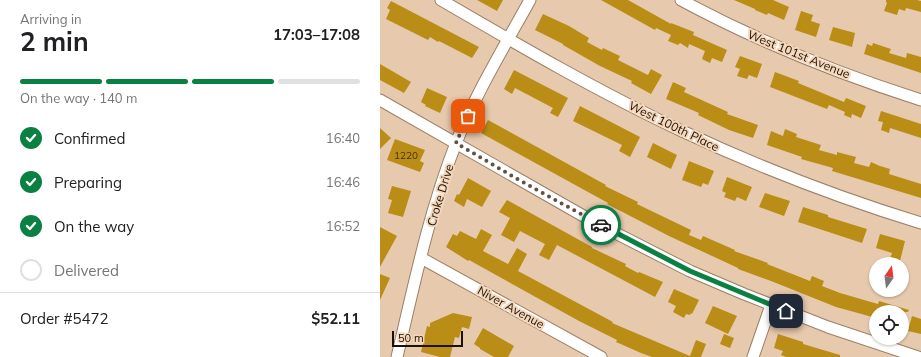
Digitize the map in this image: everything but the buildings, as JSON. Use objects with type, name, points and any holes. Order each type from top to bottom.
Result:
[{"type":"street","name":"West 100th Place","points":[[441,0],[508,39],[611,95],[682,131],[835,195],[921,223]]},
{"type":"street","name":"Croke Drive","points":[[397,357],[421,258],[441,185],[456,143],[474,102],[530,0]]},
{"type":"street","name":"West 101st Avenue","points":[[681,0],[741,30],[799,55],[921,100]]},
{"type":"street","points":[[380,100],[519,180],[621,236],[690,271],[771,305],[848,334],[918,357]]},
{"type":"street","name":"Niver Avenue","points":[[421,258],[601,357]]},
{"type":"street","points":[[753,357],[771,305]]},
{"type":"way so far","points":[[468,116],[456,143],[601,225]]},
{"type":"route","points":[[601,225],[690,271],[786,311]]}]
